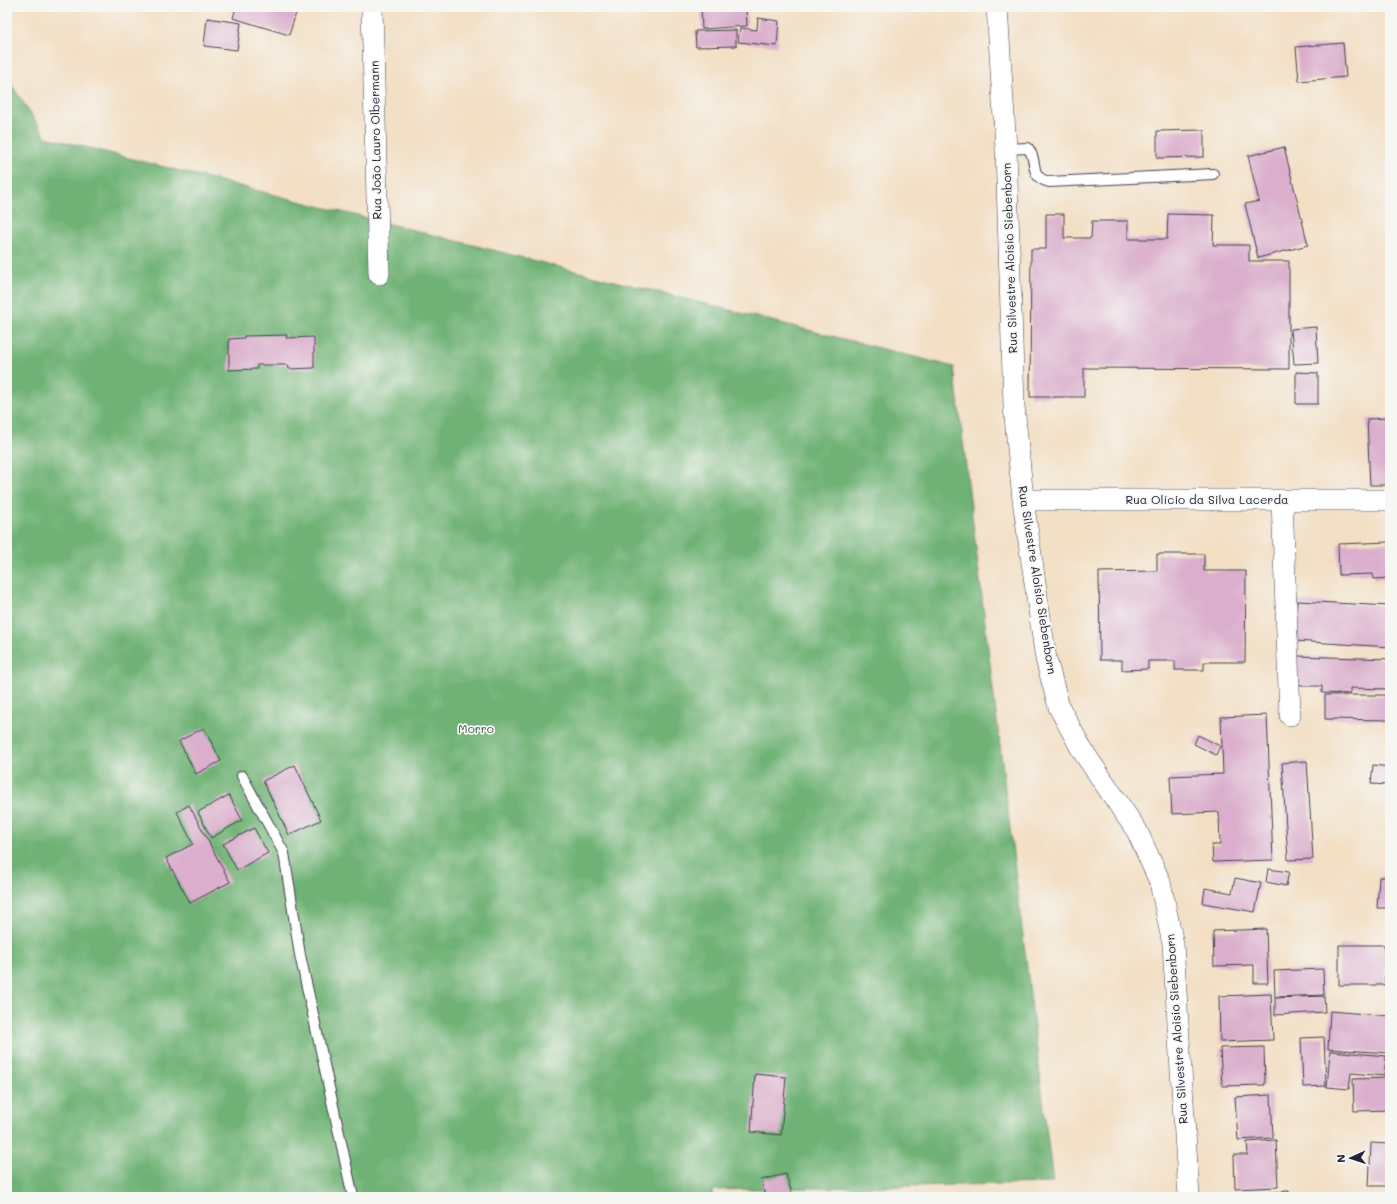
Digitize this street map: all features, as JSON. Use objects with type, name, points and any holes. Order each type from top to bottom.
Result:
[{"type":"street","name":"Rua João Lauro Olbermann","points":[[372,7],[379,274]]},
{"type":"street","name":"Rua Silvestre Aloisio Siebenborn","points":[[998,7],[1006,149],[1014,406],[1023,500],[1046,659],[1059,707],[1082,750],[1137,831],[1160,882],[1172,944],[1189,1197]]},
{"type":"street","name":"Rua Olício da Silva Lacerda","points":[[1023,500],[1390,500]]},
{"type":"street","points":[[1282,500],[1290,715]]},
{"type":"lane","points":[[1006,149],[1028,148],[1031,152],[1036,175],[1040,180],[1049,182],[1213,174]]},
{"type":"lane","points":[[242,776],[284,853],[300,955],[353,1197]]},
{"type":"green space","name":"Morro","points":[[7,78],[46,137],[954,367],[1053,1183],[713,1190],[713,1197],[7,1197]]},
{"type":"building","points":[[236,7],[298,7],[289,35],[233,18]]},
{"type":"building","points":[[701,7],[746,7],[747,26],[702,29]]},
{"type":"building","points":[[207,18],[241,23],[237,50],[204,46]]},
{"type":"building","points":[[758,18],[779,21],[777,46],[738,42],[740,28],[757,30]]},
{"type":"building","points":[[736,30],[736,46],[696,47],[695,31]]},
{"type":"building","points":[[1343,43],[1346,77],[1299,81],[1296,47]]},
{"type":"building","points":[[1204,130],[1204,157],[1157,158],[1157,131]]},
{"type":"building","points":[[1284,147],[1308,245],[1258,258],[1245,204],[1259,201],[1248,156]]},
{"type":"building","points":[[1046,214],[1064,214],[1064,238],[1091,238],[1092,221],[1128,221],[1128,239],[1167,239],[1168,214],[1214,215],[1213,245],[1249,245],[1249,261],[1289,261],[1289,369],[1084,368],[1084,397],[1030,397],[1031,249],[1046,249]]},
{"type":"building","points":[[1316,327],[1318,363],[1294,364],[1291,329]]},
{"type":"building","points":[[287,335],[286,338],[314,337],[314,368],[289,369],[288,365],[257,365],[257,369],[229,370],[229,339],[244,338],[244,336]]},
{"type":"building","points":[[1296,372],[1318,373],[1318,404],[1296,404]]},
{"type":"building","points":[[1390,418],[1390,485],[1370,485],[1367,419]]},
{"type":"building","points":[[1390,542],[1390,578],[1374,579],[1373,574],[1339,575],[1338,544]]},
{"type":"building","points":[[1157,554],[1204,554],[1204,571],[1246,571],[1245,662],[1204,662],[1204,670],[1175,670],[1175,661],[1148,661],[1148,669],[1122,670],[1122,660],[1100,660],[1099,572],[1157,571]]},
{"type":"building","points":[[1297,601],[1390,606],[1390,647],[1295,641]]},
{"type":"building","points":[[1297,656],[1390,659],[1390,689],[1350,688],[1350,694],[1322,693],[1322,686],[1296,686]]},
{"type":"building","points":[[1325,695],[1390,695],[1390,720],[1325,719]]},
{"type":"building","points":[[1267,715],[1273,860],[1213,862],[1212,845],[1220,845],[1219,812],[1172,814],[1170,776],[1223,774],[1221,717]]},
{"type":"building","points":[[204,728],[221,761],[196,774],[179,741]]},
{"type":"building","points":[[1198,735],[1220,746],[1216,755],[1194,744]]},
{"type":"building","points":[[1307,761],[1313,859],[1288,860],[1282,763]]},
{"type":"building","points":[[295,765],[321,820],[289,835],[263,781]]},
{"type":"building","points":[[1373,765],[1390,767],[1389,785],[1371,784]]},
{"type":"building","points":[[229,795],[242,820],[211,838],[198,812]]},
{"type":"building","points":[[189,805],[230,882],[190,903],[166,858],[193,844],[177,812]]},
{"type":"building","points":[[254,828],[268,853],[237,870],[223,844]]},
{"type":"building","points":[[1268,869],[1289,872],[1286,886],[1266,882]]},
{"type":"building","points":[[1379,877],[1390,877],[1390,908],[1377,908]]},
{"type":"building","points":[[1235,878],[1261,883],[1255,912],[1203,903],[1205,888],[1232,893]]},
{"type":"building","points":[[1266,929],[1268,983],[1254,983],[1254,965],[1214,966],[1213,931]]},
{"type":"building","points":[[1339,945],[1384,945],[1385,985],[1339,985]]},
{"type":"building","points":[[1323,969],[1324,995],[1275,997],[1274,971]]},
{"type":"building","points":[[1271,994],[1273,1040],[1220,1042],[1219,996]]},
{"type":"building","points":[[1324,996],[1325,1012],[1275,1015],[1275,998]]},
{"type":"building","points":[[1330,1011],[1390,1016],[1389,1053],[1328,1049]]},
{"type":"building","points":[[1324,1037],[1326,1086],[1303,1087],[1301,1038]]},
{"type":"building","points":[[1264,1047],[1265,1085],[1222,1086],[1220,1048]]},
{"type":"building","points":[[1330,1051],[1386,1056],[1384,1076],[1351,1073],[1349,1089],[1327,1087]]},
{"type":"building","points":[[755,1074],[786,1077],[781,1135],[751,1132]]},
{"type":"building","points":[[1390,1078],[1390,1110],[1354,1111],[1353,1079]]},
{"type":"building","points":[[1271,1095],[1273,1138],[1238,1140],[1235,1097]]},
{"type":"building","points":[[1276,1140],[1278,1187],[1235,1189],[1234,1155],[1248,1155],[1247,1142]]},
{"type":"building","points":[[1371,1143],[1390,1144],[1390,1186],[1369,1186]]},
{"type":"building","points":[[786,1174],[793,1197],[766,1197],[761,1180]]},
{"type":"building","points":[[1289,1191],[1289,1197],[1241,1197],[1241,1194]]}]
